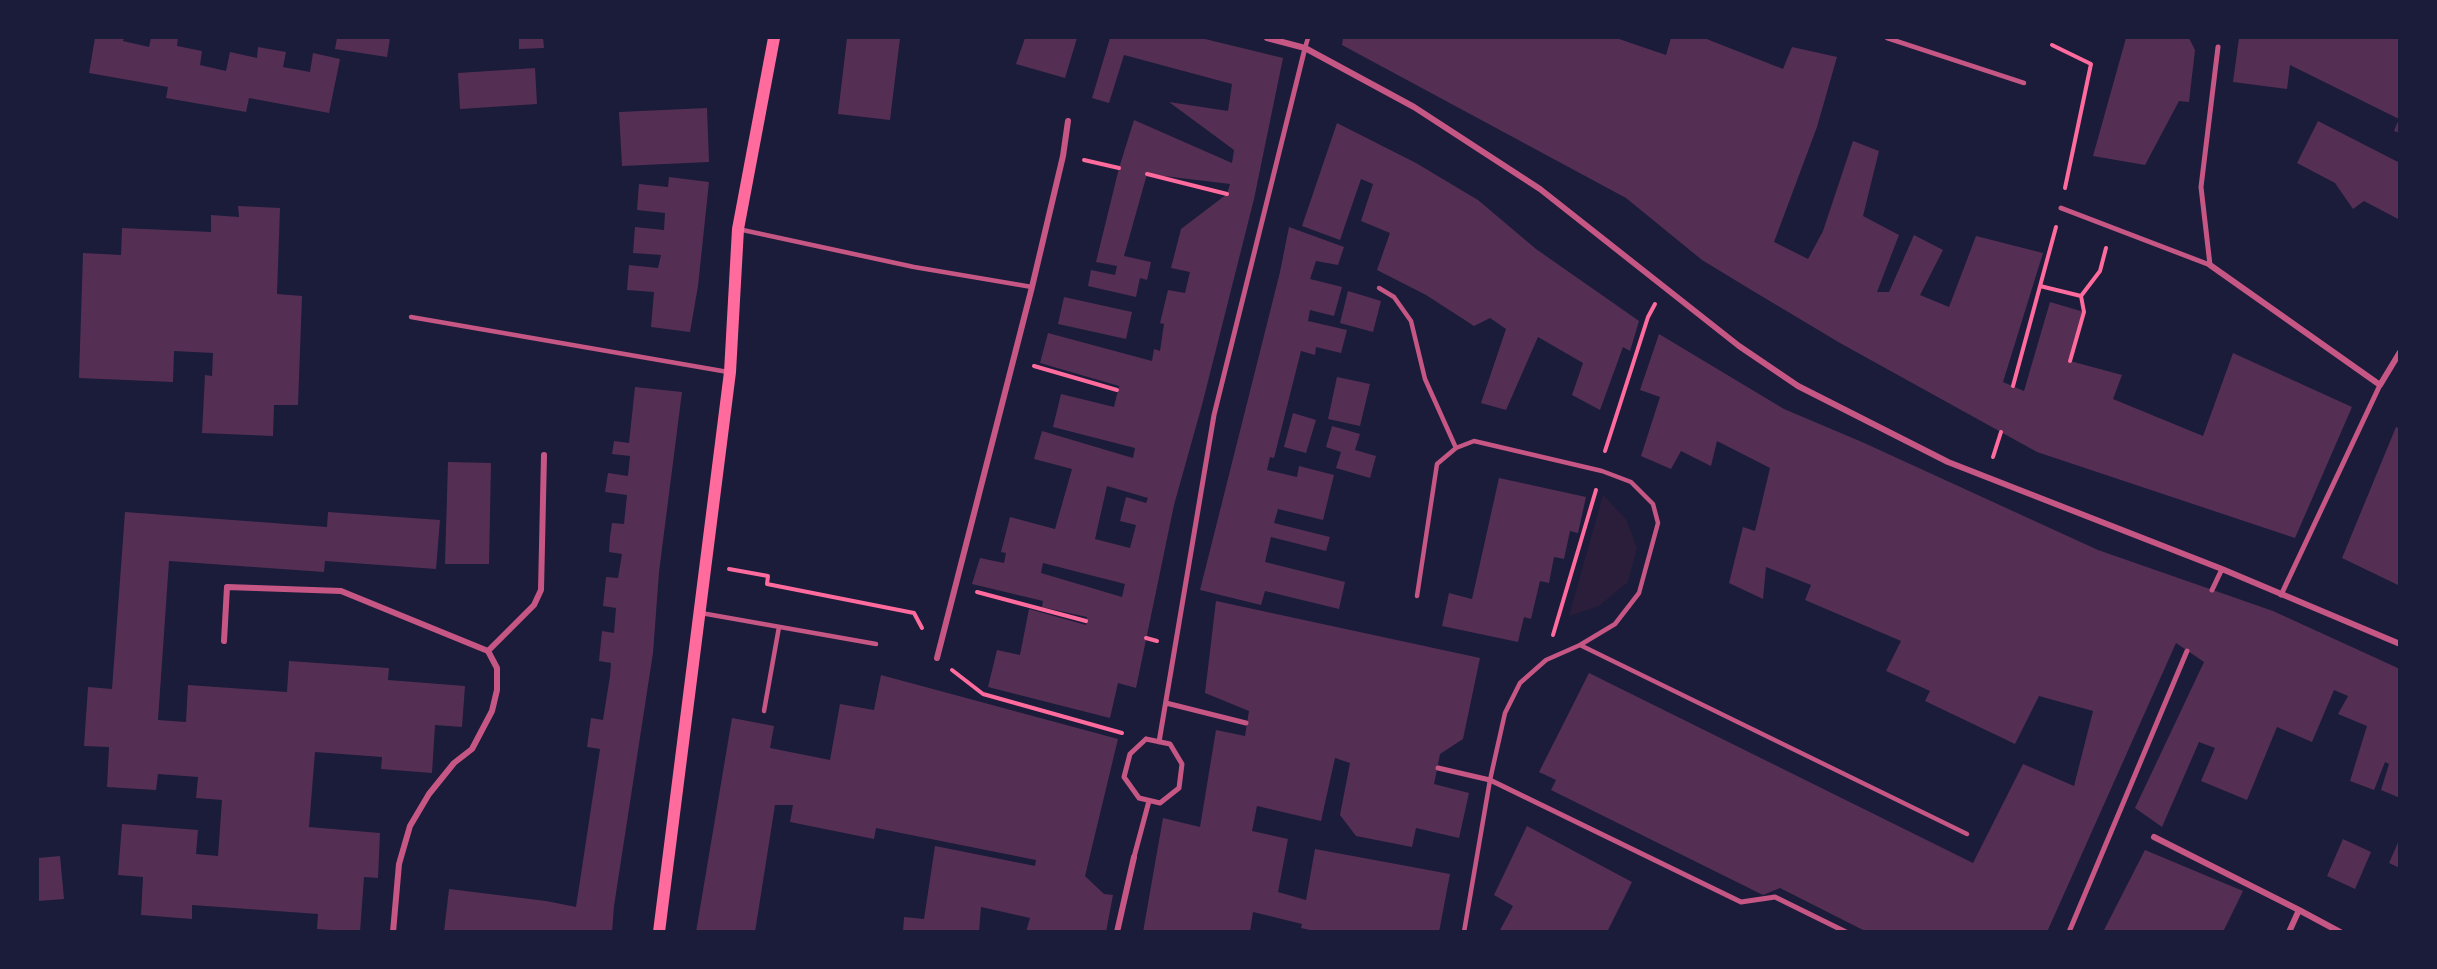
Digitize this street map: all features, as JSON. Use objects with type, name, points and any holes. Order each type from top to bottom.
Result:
[{"type":"main road","points":[[659,932],[730,372],[738,229],[774,38]]},
{"type":"street","points":[[1267,38],[1305,48],[1414,108],[1540,189],[1738,346],[1798,386],[1948,462],[2222,569],[2400,644]]},
{"type":"street","points":[[2210,265],[2201,187],[2218,47]]},
{"type":"street","points":[[1159,742],[1214,415],[1305,48]]},
{"type":"street","points":[[937,658],[1032,287],[1063,156],[1068,121]]},
{"type":"street","points":[[2061,208],[2210,265],[2380,385]]},
{"type":"street","points":[[2281,595],[2380,385],[2400,352]]},
{"type":"street","points":[[488,651],[534,605],[541,591],[544,455]]},
{"type":"street","points":[[2212,590],[2222,569]]},
{"type":"street","points":[[224,641],[227,587],[341,591],[488,651],[496,668],[497,690],[492,711],[472,749],[454,763],[429,794],[410,826],[399,864],[393,932]]},
{"type":"street","points":[[2069,932],[2187,651]]},
{"type":"street","points":[[1166,703],[1246,723]]},
{"type":"street","points":[[1146,739],[1170,744],[1182,764],[1179,788],[1160,803],[1149,801],[1139,798],[1124,777],[1130,754],[1146,739]]},
{"type":"street","points":[[1438,768],[1490,780],[1741,902],[1775,897],[1846,932]]},
{"type":"street","points":[[1117,932],[1149,801]]},
{"type":"street","points":[[2154,837],[2340,932]]},
{"type":"street","points":[[2289,932],[2299,910]]},
{"type":"lane","points":[[1305,48],[1308,38]]},
{"type":"lane","points":[[1887,38],[2024,83]]},
{"type":"lane","points":[[738,229],[914,267],[1032,287]]},
{"type":"lane","points":[[1379,288],[1394,297],[1411,321],[1425,379],[1456,448]]},
{"type":"lane","points":[[411,317],[730,372]]},
{"type":"lane","points":[[1417,596],[1437,464],[1456,448],[1474,441],[1602,471],[1631,482],[1653,504],[1658,523],[1639,593],[1615,624],[1580,645],[1545,660],[1520,683],[1505,713],[1490,780],[1464,932]]},
{"type":"lane","points":[[699,613],[876,644]]},
{"type":"lane","points":[[764,711],[779,627]]},
{"type":"lane","points":[[1580,645],[1967,834]]},
{"type":"path","points":[[1063,156],[1119,168]]},
{"type":"path","points":[[1147,174],[1227,194]]},
{"type":"path","points":[[2070,361],[2084,312],[2081,296],[2100,271],[2113,228]]},
{"type":"path","points":[[2040,286],[2081,296]]},
{"type":"path","points":[[1013,360],[1118,390]]},
{"type":"path","points":[[955,586],[1086,621]]},
{"type":"shaded area","points":[[1603,495],[1626,519],[1637,548],[1628,582],[1599,606],[1569,616]]},
{"type":"building","points":[[95,38],[124,38],[123,41],[149,47],[151,38],[178,38],[177,46],[202,51],[200,65],[226,71],[230,52],[257,58],[258,47],[286,52],[283,67],[310,72],[313,53],[340,59],[329,113],[249,98],[246,112],[166,98],[168,87],[89,73]]},
{"type":"building","points":[[337,38],[390,38],[387,57],[335,49]]},
{"type":"building","points":[[519,38],[543,38],[544,48],[519,49]]},
{"type":"building","points":[[847,38],[900,38],[890,120],[838,114]]},
{"type":"building","points":[[1025,38],[1077,38],[1065,78],[1016,64]]},
{"type":"building","points":[[1110,38],[1201,38],[1283,58],[1254,199],[1174,505],[1136,688],[1118,683],[1110,718],[988,687],[997,650],[1020,655],[1029,609],[1086,625],[1087,617],[1042,607],[1043,601],[972,584],[980,558],[1004,563],[1006,553],[1001,552],[1010,517],[1055,529],[1072,469],[1034,459],[1042,431],[1133,458],[1135,448],[1053,427],[1061,394],[1114,407],[1119,386],[1040,363],[1048,333],[1152,361],[1154,349],[1160,351],[1164,324],[1160,323],[1168,290],[1185,293],[1190,272],[1171,268],[1181,229],[1227,194],[1230,184],[1147,174],[1124,256],[1151,262],[1147,280],[1140,278],[1136,297],[1088,286],[1091,270],[1115,275],[1117,266],[1096,262],[1119,168],[1134,120],[1232,163],[1234,150],[1169,102],[1228,111],[1232,84],[1124,55],[1109,103],[1092,98]],"holes":[[[1107,486],[1148,498],[1146,503],[1126,497],[1120,521],[1136,525],[1130,548],[1095,539]],[[1043,563],[1125,584],[1122,597],[1041,573]]]},
{"type":"building","points":[[1343,38],[1621,38],[1619,39],[1666,55],[1671,38],[1704,38],[1783,69],[1792,47],[1837,57],[1817,127],[1774,242],[1808,259],[1823,231],[1853,141],[1879,151],[1863,216],[1899,235],[1877,292],[1889,292],[1914,235],[1943,250],[1920,295],[1949,307],[1976,236],[2043,253],[2003,382],[2024,391],[2050,302],[2084,312],[2070,361],[2122,375],[2113,399],[2203,436],[2233,353],[2352,407],[2295,538],[2037,452],[1840,343],[1702,260],[1626,198],[1342,45]]},
{"type":"building","points":[[2126,38],[2189,38],[2195,50],[2189,102],[2179,101],[2145,165],[2093,156]]},
{"type":"building","points":[[2239,38],[2400,38],[2400,133],[2394,131],[2399,119],[2290,65],[2287,89],[2233,82]]},
{"type":"building","points":[[535,68],[537,104],[460,109],[458,73]]},
{"type":"building","points":[[707,108],[709,162],[622,166],[619,112]]},
{"type":"building","points":[[2318,121],[2400,163],[2400,220],[2364,201],[2353,209],[2335,183],[2297,163]]},
{"type":"building","points":[[1337,123],[1416,163],[1478,200],[1536,249],[1639,321],[1630,351],[1623,347],[1600,410],[1572,395],[1583,363],[1538,337],[1506,410],[1481,403],[1506,329],[1490,318],[1474,326],[1426,295],[1377,270],[1390,233],[1361,221],[1373,184],[1361,179],[1340,240],[1302,226]]},
{"type":"building","points":[[669,177],[709,182],[698,286],[690,332],[651,327],[654,292],[627,290],[629,265],[658,268],[661,255],[633,253],[635,227],[664,230],[665,213],[637,210],[639,184],[668,187]]},
{"type":"building","points":[[238,206],[280,208],[277,294],[302,296],[298,405],[274,405],[273,436],[202,433],[205,375],[212,376],[213,353],[174,351],[173,382],[79,378],[83,253],[121,255],[122,228],[211,232],[211,215],[239,217]]},
{"type":"building","points":[[1289,227],[1344,247],[1338,265],[1316,261],[1310,279],[1342,287],[1334,316],[1310,310],[1308,321],[1347,330],[1341,353],[1316,347],[1315,355],[1301,351],[1274,458],[1270,457],[1267,470],[1297,477],[1299,466],[1334,475],[1323,520],[1278,509],[1274,523],[1330,537],[1326,551],[1271,537],[1265,562],[1345,582],[1339,609],[1265,591],[1261,605],[1200,590],[1280,272]]},
{"type":"building","points":[[1348,291],[1381,301],[1373,332],[1340,323]]},
{"type":"building","points":[[1064,297],[1132,312],[1126,339],[1058,324]]},
{"type":"building","points":[[1659,334],[1784,409],[1862,442],[2098,550],[2273,611],[2400,669],[2400,798],[2381,790],[2389,764],[2385,762],[2374,790],[2350,781],[2367,726],[2338,714],[2348,696],[2334,690],[2312,742],[2277,727],[2247,800],[2201,781],[2215,748],[2199,742],[2162,827],[2135,808],[2204,662],[2176,643],[2047,932],[1867,932],[1780,888],[1763,895],[1551,790],[1556,780],[1539,772],[1589,673],[1973,863],[2023,764],[2074,786],[2093,711],[2039,696],[2015,744],[1925,701],[1930,691],[1886,671],[1901,641],[1805,600],[1811,585],[1766,567],[1763,599],[1729,583],[1743,527],[1755,531],[1770,468],[1717,441],[1711,466],[1681,451],[1671,469],[1641,456],[1660,397],[1640,390]]},
{"type":"building","points":[[1337,377],[1370,384],[1360,426],[1328,419]]},
{"type":"building","points":[[635,387],[682,392],[659,572],[653,653],[614,906],[612,932],[444,932],[449,889],[576,907],[600,749],[587,747],[591,718],[603,720],[610,676],[611,663],[599,661],[602,631],[614,633],[616,608],[603,606],[606,577],[618,578],[622,554],[609,552],[610,537],[612,523],[624,524],[627,495],[605,492],[608,473],[628,476],[630,456],[612,454],[614,441],[629,443]]},
{"type":"building","points":[[1293,413],[1316,420],[1306,453],[1284,447]]},
{"type":"building","points":[[1332,426],[1360,434],[1355,450],[1376,456],[1370,478],[1336,468],[1341,452],[1326,447]]},
{"type":"building","points":[[2396,427],[2400,429],[2400,586],[2342,558]]},
{"type":"building","points":[[448,462],[491,463],[489,564],[445,564]]},
{"type":"building","points":[[1499,478],[1586,497],[1578,533],[1570,531],[1564,559],[1554,557],[1549,583],[1540,581],[1531,619],[1524,617],[1518,642],[1442,626],[1449,593],[1472,599]]},
{"type":"building","points":[[125,512],[327,527],[328,512],[440,520],[436,569],[325,561],[324,572],[169,561],[158,720],[186,722],[188,685],[287,692],[289,661],[389,668],[388,680],[465,686],[462,727],[435,725],[432,773],[381,769],[382,757],[315,752],[309,827],[380,833],[378,878],[364,877],[360,932],[317,929],[318,914],[192,905],[192,919],[141,915],[143,877],[118,875],[122,824],[198,830],[196,854],[218,856],[222,800],[196,798],[198,777],[158,774],[156,790],[107,787],[109,747],[84,746],[88,687],[112,689]]},
{"type":"building","points":[[1216,601],[1480,658],[1463,739],[1440,754],[1434,784],[1469,793],[1459,838],[1416,828],[1412,847],[1356,836],[1340,815],[1350,763],[1335,758],[1321,821],[1257,806],[1252,831],[1288,839],[1278,892],[1306,900],[1315,849],[1450,874],[1439,932],[1319,932],[1301,928],[1302,924],[1253,912],[1250,932],[1143,932],[1163,818],[1200,827],[1216,730],[1245,736],[1249,711],[1205,693]]},
{"type":"building","points":[[881,675],[1118,739],[1085,876],[1104,894],[1113,895],[1106,932],[1026,932],[1030,918],[981,907],[979,932],[903,932],[904,917],[924,919],[935,846],[1035,866],[1036,860],[876,828],[874,839],[790,822],[793,805],[775,805],[755,932],[696,932],[732,718],[774,726],[770,748],[830,760],[840,704],[874,710]]},
{"type":"building","points":[[1527,826],[1632,882],[1607,932],[1499,932],[1513,906],[1494,895]]},
{"type":"building","points":[[2400,838],[2400,868],[2389,863]]},
{"type":"building","points":[[2343,839],[2371,852],[2355,889],[2327,876]]},
{"type":"building","points":[[2145,850],[2243,891],[2223,932],[2103,932]]},
{"type":"building","points":[[60,856],[64,899],[38,901],[38,858]]}]
